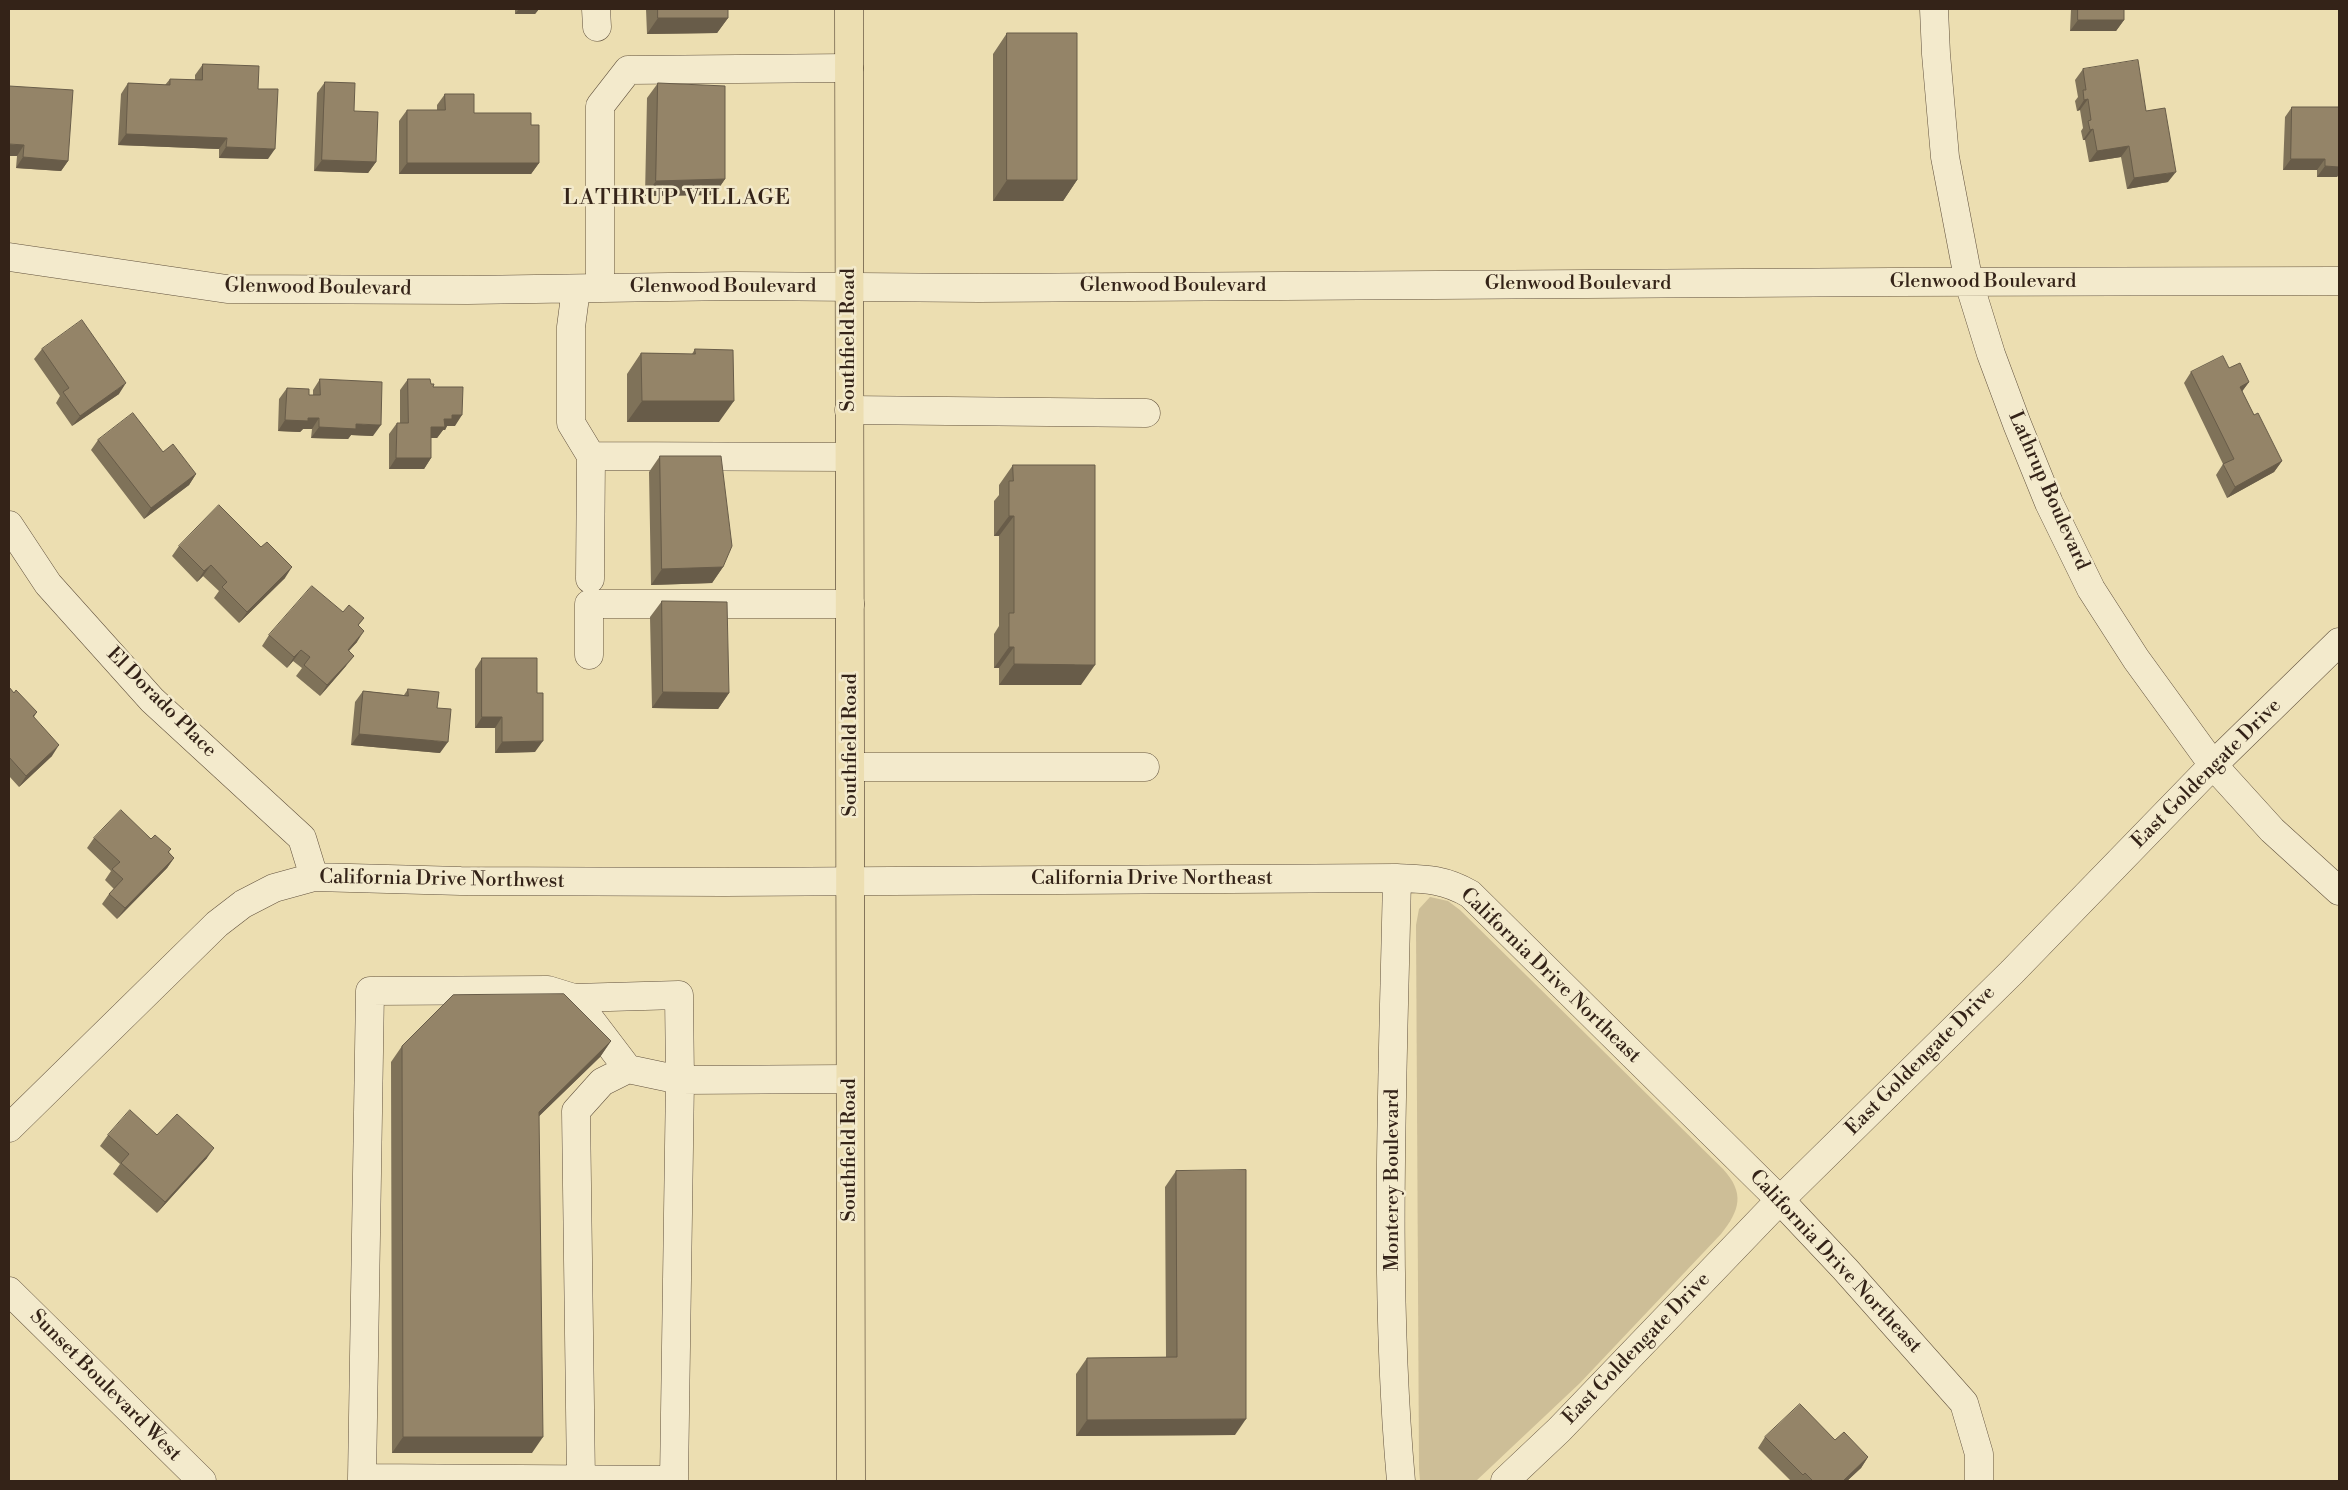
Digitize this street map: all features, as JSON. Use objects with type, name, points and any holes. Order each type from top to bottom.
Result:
[{"type":"main road","name":"Southfield Road","points":[[849,9],[851,1481]]},
{"type":"street","name":"Lathrup Boulevard","points":[[1934,9],[1945,157],[1969,283],[1991,354],[2049,503],[2091,589],[2136,659],[2213,765],[2272,830],[2339,891]]},
{"type":"street","points":[[590,579],[591,456],[571,423],[571,327],[588,289],[600,106],[628,70],[734,67],[848,68]]},
{"type":"street","name":"Glenwood Boulevard","points":[[9,257],[227,288],[588,289],[2339,281]]},
{"type":"street","points":[[849,410],[1146,413]]},
{"type":"street","points":[[591,456],[849,458]]},
{"type":"street","name":"El Dorado Place","points":[[9,525],[48,584],[152,700],[302,838],[314,878]]},
{"type":"street","points":[[589,655],[589,604],[850,604]]},
{"type":"street","name":"East Goldengate Drive","points":[[1505,1481],[1559,1430],[1780,1200],[2012,972],[2213,765],[2339,642]]},
{"type":"street","points":[[851,767],[1145,767]]},
{"type":"street","name":"California Drive Northwest","points":[[9,1128],[217,924],[244,904],[274,888],[314,878],[461,881],[851,880]]},
{"type":"street","name":"California Drive Northeast","points":[[851,880],[1397,878],[1438,880],[1455,885],[1470,894],[1780,1200],[1845,1269],[1964,1404],[1979,1454],[1979,1481]]},
{"type":"street","name":"Monterey Boulevard","points":[[1397,878],[1390,1207],[1396,1426],[1401,1481]]},
{"type":"street","points":[[548,990],[574,998],[678,995],[680,1080],[674,1480],[362,1479],[370,991],[548,990]]},
{"type":"street","points":[[574,998],[628,1069]]},
{"type":"street","points":[[581,1480],[576,1111],[602,1082],[628,1069],[680,1080],[850,1079]]},
{"type":"street","name":"Sunset Boulevard West","points":[[9,1291],[202,1481]]},
{"type":"shaded area","points":[[1430,897],[1448,901],[1460,910],[1723,1169],[1735,1186],[1737,1194],[1736,1209],[1721,1234],[1580,1383],[1476,1481],[1420,1481],[1416,925],[1419,909]]},
{"type":"building","points":[[658,9],[728,9],[728,18],[658,18]]},
{"type":"building","points":[[2078,9],[2124,9],[2124,20],[2078,20]]},
{"type":"building","points":[[1007,33],[1077,33],[1077,180],[1007,180]]},
{"type":"building","points":[[2138,60],[2146,111],[2165,108],[2176,172],[2134,178],[2129,146],[2097,151],[2093,129],[2090,130],[2088,121],[2091,120],[2088,99],[2084,100],[2083,90],[2086,90],[2083,69]]},
{"type":"building","points":[[203,64],[259,66],[258,89],[278,89],[275,149],[226,147],[227,138],[126,134],[128,83],[170,85],[170,79],[202,80]]},
{"type":"building","points":[[325,82],[355,83],[354,111],[378,112],[376,162],[322,160]]},
{"type":"building","points":[[658,83],[725,86],[725,179],[656,181]]},
{"type":"building","points":[[9,86],[73,90],[68,161],[23,157],[24,145],[9,144]]},
{"type":"building","points":[[445,94],[474,94],[474,113],[531,113],[531,125],[539,125],[539,163],[407,163],[407,110],[445,110]]},
{"type":"building","points":[[2292,107],[2339,107],[2339,167],[2325,166],[2325,159],[2291,159]]},
{"type":"building","points":[[82,320],[126,383],[80,416],[63,392],[69,388],[42,349]]},
{"type":"building","points":[[695,349],[733,350],[734,401],[642,401],[641,353],[695,354]]},
{"type":"building","points":[[2223,356],[2229,368],[2240,363],[2249,382],[2240,387],[2254,415],[2258,413],[2282,461],[2235,487],[2223,464],[2234,459],[2191,372]]},
{"type":"building","points":[[320,379],[382,382],[381,425],[356,424],[356,429],[319,427],[319,418],[308,418],[308,421],[285,420],[287,388],[309,389],[309,395],[320,395]]},
{"type":"building","points":[[408,379],[430,379],[431,384],[434,384],[433,387],[463,387],[462,415],[452,415],[452,419],[444,419],[445,427],[431,427],[431,458],[396,458],[397,423],[408,423]]},
{"type":"building","points":[[133,413],[163,452],[173,444],[196,474],[151,508],[98,440]]},
{"type":"building","points":[[660,456],[721,456],[732,546],[723,567],[662,569]]},
{"type":"building","points":[[1013,465],[1095,465],[1095,665],[1014,664],[1014,647],[1009,647],[1009,613],[1014,613],[1014,516],[1009,516],[1009,481],[1013,481]]},
{"type":"building","points":[[219,505],[261,547],[267,542],[292,567],[247,612],[222,587],[227,582],[211,565],[204,571],[179,546]]},
{"type":"building","points":[[312,586],[343,612],[349,605],[364,618],[358,625],[364,631],[348,650],[354,656],[327,685],[304,665],[310,657],[301,650],[294,657],[269,635]]},
{"type":"building","points":[[662,601],[727,602],[729,693],[663,692]]},
{"type":"building","points":[[482,658],[537,658],[537,693],[543,693],[543,741],[502,742],[502,717],[482,717]]},
{"type":"building","points":[[9,687],[14,693],[16,690],[37,712],[33,716],[59,745],[26,776],[9,757]]},
{"type":"building","points":[[408,689],[439,692],[437,708],[451,709],[448,742],[359,734],[363,691],[408,696]]},
{"type":"building","points":[[121,810],[151,839],[155,835],[171,849],[168,852],[174,858],[125,908],[109,894],[123,879],[112,869],[120,862],[94,838]]},
{"type":"building","points":[[564,994],[611,1041],[539,1112],[543,1437],[403,1437],[402,1046],[453,995]]},
{"type":"building","points":[[130,1110],[157,1135],[177,1114],[214,1148],[165,1202],[121,1163],[129,1154],[108,1135]]},
{"type":"building","points":[[1246,1170],[1246,1419],[1087,1420],[1087,1358],[1177,1357],[1176,1171]]},
{"type":"building","points":[[1800,1404],[1835,1440],[1844,1432],[1868,1457],[1843,1481],[1813,1481],[1805,1473],[1803,1475],[1765,1437]]},
{"type":"district","name":"LATHRUP VILLAGE","points":[[677,199]]}]
